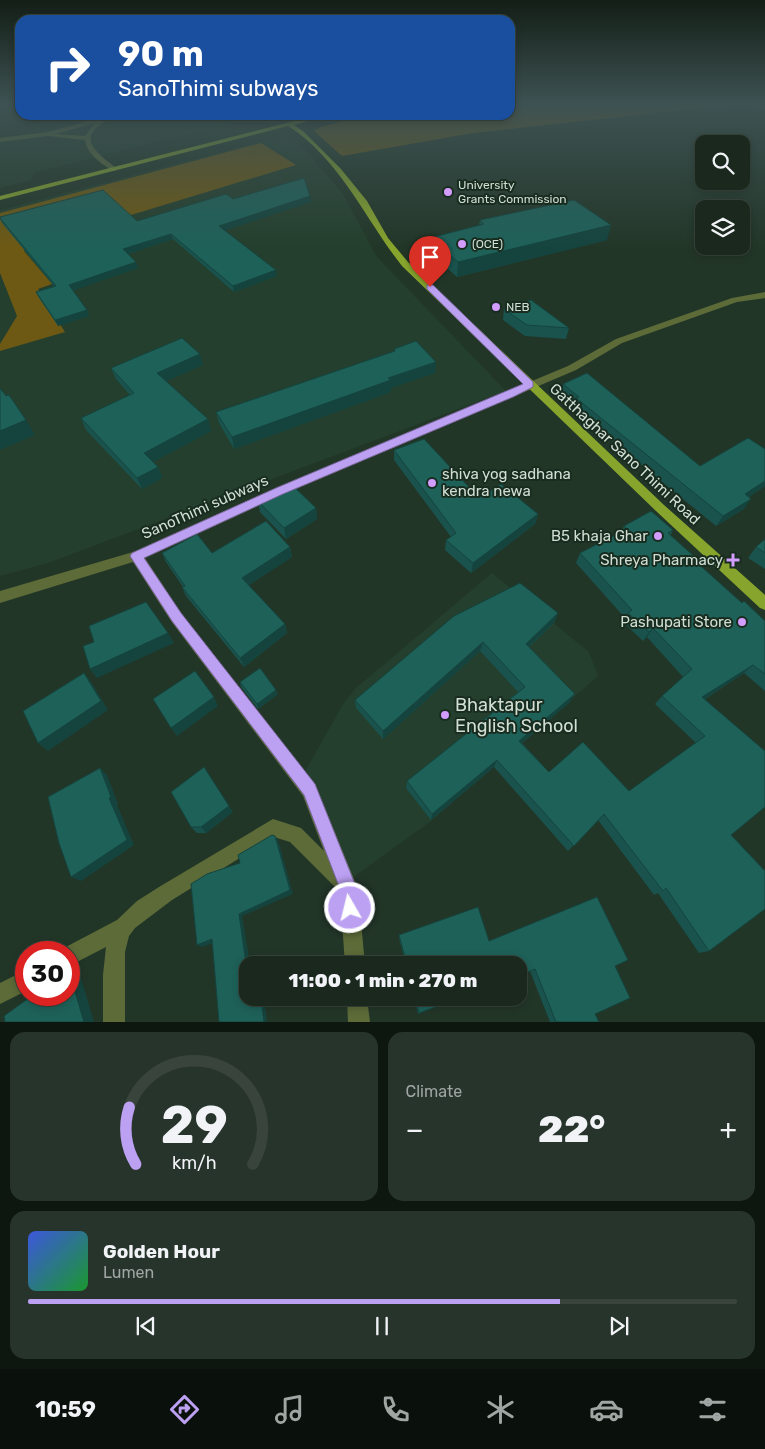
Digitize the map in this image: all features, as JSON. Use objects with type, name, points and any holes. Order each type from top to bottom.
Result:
[{"type":"main road","points":[[0,198],[177,153]]},
{"type":"main road","name":"Gatthaghar Sano Thimi Road","points":[[322,153],[339,170],[363,201],[385,239],[405,264],[660,508],[765,604]]},
{"type":"street","points":[[95,153],[114,169]]},
{"type":"street","name":"SanoThimi subways","points":[[0,597],[136,556],[280,491],[510,395],[530,384],[572,368],[619,341],[735,300],[765,295]]},
{"type":"street","points":[[136,556],[176,617],[309,790],[349,889],[354,956]]},
{"type":"street","points":[[80,950],[121,928],[152,902],[273,828],[295,834],[310,847],[349,889]]},
{"type":"street","points":[[114,1022],[113,968],[121,928]]},
{"type":"street","points":[[0,994],[15,986]]},
{"type":"street","points":[[358,1006],[359,1022]]},
{"type":"shaded area","points":[[0,153],[114,153],[36,172],[31,180],[0,188]]},
{"type":"shaded area","points":[[219,153],[307,153],[343,194],[377,257],[506,391],[48,563],[0,576],[0,210]]},
{"type":"shaded area","points":[[225,153],[276,153],[296,165],[131,215],[32,236],[24,251],[52,284],[38,289],[65,332],[0,351],[0,344],[17,316],[0,273],[0,213]]},
{"type":"shaded area","points":[[338,153],[361,153],[342,156]]},
{"type":"shaded area","name":"Bhaktapur English School","points":[[492,573],[589,652],[598,676],[431,821],[352,878],[306,770],[343,704],[356,688]]},
{"type":"building","points":[[304,178],[310,196],[219,226],[276,270],[233,286],[171,234],[123,249],[136,262],[69,285],[87,310],[55,320],[36,292],[56,286],[0,218],[103,190],[137,221],[226,194],[233,199]]},
{"type":"building","points":[[574,200],[611,225],[458,262],[430,238],[484,224],[480,220]]},
{"type":"building","points":[[531,300],[569,328],[527,325],[504,309]]},
{"type":"building","points":[[182,338],[200,354],[157,373],[208,419],[144,453],[158,467],[137,478],[81,418],[134,393],[111,368]]},
{"type":"building","points":[[416,341],[436,362],[388,378],[391,380],[232,437],[216,412],[395,351],[394,349]]},
{"type":"building","points":[[587,373],[700,466],[748,438],[765,449],[765,481],[745,494],[751,499],[723,516],[576,398],[579,397],[563,384]]},
{"type":"building","points":[[0,388],[6,396],[9,395],[26,420],[0,431]]},
{"type":"building","points":[[424,439],[479,498],[501,484],[538,514],[473,563],[446,540],[456,533],[394,450]]},
{"type":"building","points":[[289,482],[316,508],[284,528],[258,501]]},
{"type":"building","points":[[651,511],[673,530],[668,533],[696,558],[694,560],[765,621],[765,674],[753,665],[702,697],[765,751],[765,807],[731,835],[765,871],[765,909],[709,951],[666,888],[663,891],[604,814],[574,846],[497,760],[432,814],[407,781],[525,687],[483,642],[383,731],[355,700],[454,616],[520,583],[558,613],[526,644],[575,694],[519,741],[549,772],[583,742],[629,791],[705,736],[662,696],[692,669],[653,628],[649,632],[628,613],[632,610],[580,553],[627,529],[624,526]]},
{"type":"building","points":[[266,521],[290,547],[242,578],[285,624],[240,658],[182,587],[185,586],[162,553],[197,534],[212,553]]},
{"type":"building","points":[[765,539],[765,553],[756,547]]},
{"type":"building","points":[[146,602],[168,633],[90,669],[83,646],[94,642],[89,626]]},
{"type":"building","points":[[260,668],[276,690],[257,704],[240,682]]},
{"type":"building","points":[[195,671],[214,697],[171,728],[153,699]]},
{"type":"building","points":[[84,673],[101,701],[38,743],[23,711]]},
{"type":"building","points":[[204,767],[229,806],[201,827],[191,827],[171,792]]},
{"type":"building","points":[[100,768],[111,797],[109,798],[127,840],[71,877],[59,843],[48,797]]},
{"type":"building","points":[[272,835],[275,836],[290,890],[239,914],[245,956],[239,956],[239,1006],[262,1006],[264,1022],[219,1022],[212,939],[197,945],[191,884],[207,874],[240,863],[238,855]]},
{"type":"building","points":[[597,897],[628,960],[615,966],[630,998],[595,1014],[599,1022],[556,1022],[535,969],[527,972],[527,956],[405,956],[399,935],[478,907],[489,941]]},
{"type":"building","points":[[18,1006],[79,1006],[84,1022],[5,1022],[4,1016]]},
{"type":"building","points":[[417,1006],[438,1006],[419,1013]]},
{"type":"place","name":"University Grants Commission","points":[[448,192]]},
{"type":"place","name":"(OCE)","points":[[462,244]]},
{"type":"place","name":"NEB","points":[[496,307]]},
{"type":"place","name":"shiva yog sadhana kendra newa","points":[[432,483]]},
{"type":"place","name":"B5 khaja Ghar","points":[[658,536]]},
{"type":"place","name":"Shreya Pharmacy","points":[[733,560]]},
{"type":"place","name":"Pashupati Store","points":[[742,622]]},
{"type":"place","name":"Bhaktapur English School","points":[[445,715]]},
{"type":"route","points":[[350,908],[349,889],[309,790],[176,617],[136,556],[280,491],[510,395],[530,384],[430,287]]}]
